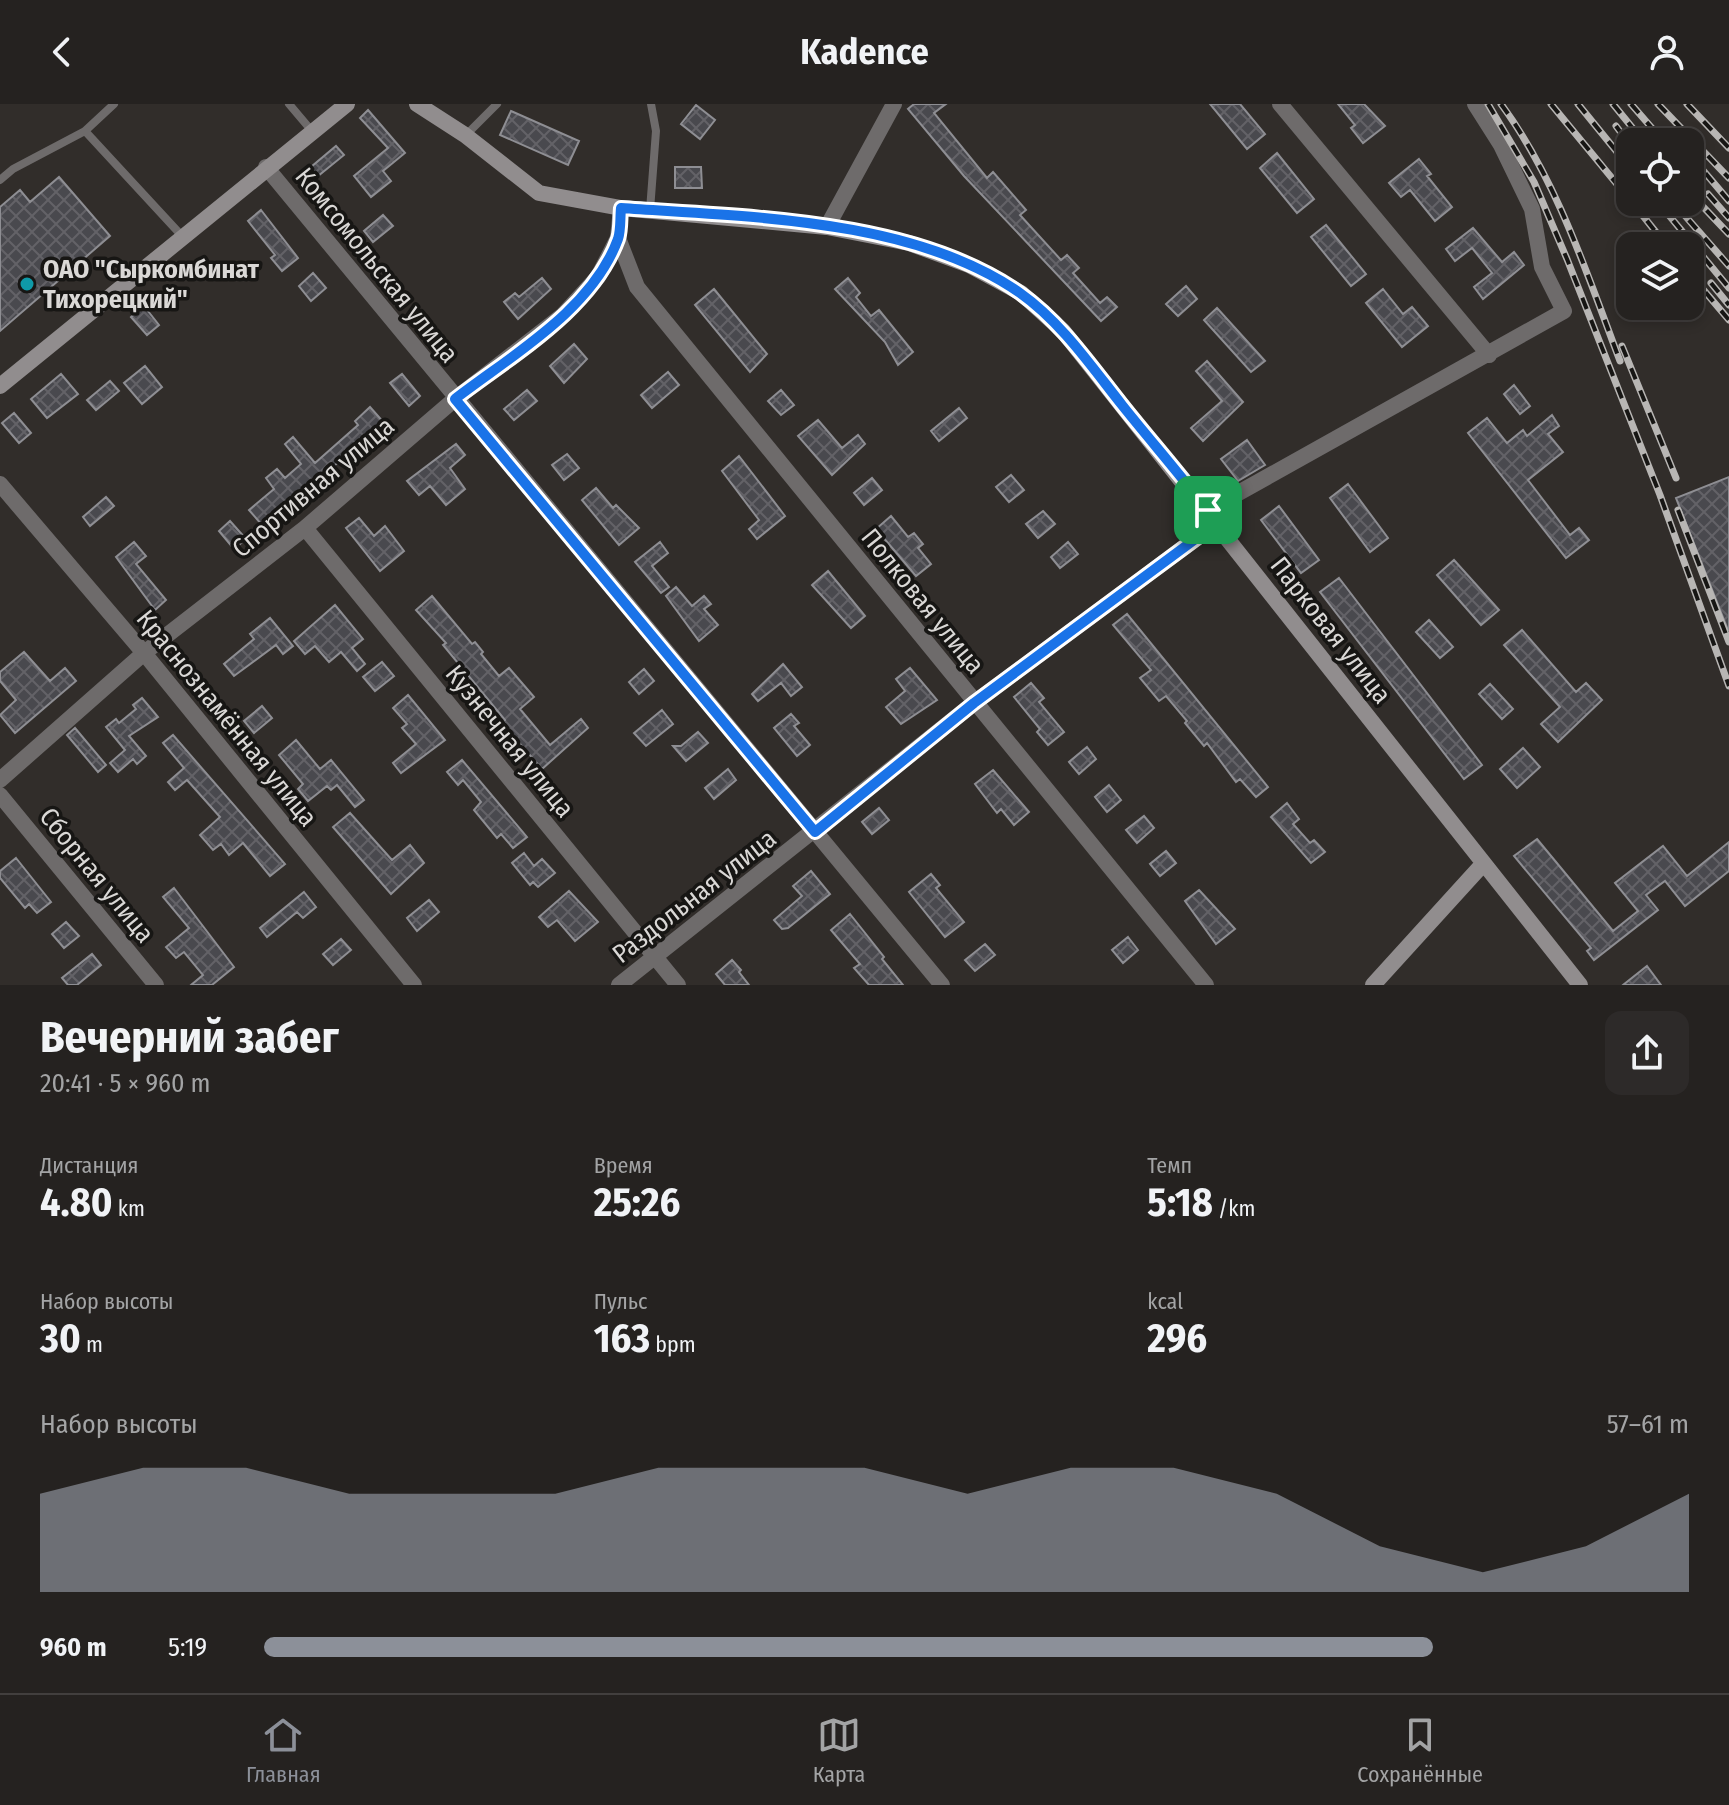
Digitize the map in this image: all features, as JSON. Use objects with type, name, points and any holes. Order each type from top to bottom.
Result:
[{"type":"main road","points":[[0,386],[311,130],[347,104]]},
{"type":"main road","name":"Парковая улица","points":[[417,104],[465,135],[539,193],[621,208],[827,227],[909,243],[969,265],[1021,293],[1063,331],[1580,985]]},
{"type":"main road","points":[[1373,985],[1483,864]]},
{"type":"street","points":[[827,227],[894,104]]},
{"type":"street","points":[[1280,104],[1489,355]]},
{"type":"street","name":"Раздольная улица","points":[[619,985],[1212,516],[1564,311],[1542,267],[1532,209],[1501,145],[1475,104]]},
{"type":"street","name":"Комсомольская улица","points":[[266,167],[942,985]]},
{"type":"street","name":"Спортивная улица","points":[[0,780],[144,653],[305,528],[455,399],[563,315],[598,277],[618,238],[621,208]]},
{"type":"street","name":"Полковая улица","points":[[618,238],[637,287],[1206,985]]},
{"type":"street","name":"Краснознамённая улица","points":[[0,484],[144,653],[414,985]]},
{"type":"street","name":"Кузнечная улица","points":[[305,528],[678,985]]},
{"type":"street","name":"Сборная улица","points":[[0,795],[156,985]]},
{"type":"lane","points":[[0,180],[13,169],[85,131],[114,104]]},
{"type":"lane","points":[[289,104],[311,130]]},
{"type":"lane","points":[[465,135],[497,104]]},
{"type":"lane","points":[[650,210],[656,131],[651,104]]},
{"type":"lane","points":[[85,131],[182,236]]},
{"type":"building","points":[[914,104],[946,104],[934,113],[987,178],[993,172],[1026,210],[1020,215],[1061,260],[1067,255],[1079,268],[1073,273],[1100,303],[1107,297],[1117,307],[1101,321],[964,176],[908,109]]},
{"type":"building","points":[[1210,104],[1240,104],[1265,134],[1247,149]]},
{"type":"building","points":[[1338,104],[1364,104],[1385,126],[1363,143],[1351,128],[1355,125]]},
{"type":"building","points":[[696,105],[715,120],[700,139],[681,124]]},
{"type":"building","points":[[368,110],[405,153],[383,171],[391,181],[371,197],[354,176],[388,148],[360,118]]},
{"type":"building","points":[[511,111],[579,141],[568,165],[500,135]]},
{"type":"building","points":[[336,146],[344,155],[318,176],[311,167]]},
{"type":"building","points":[[1277,153],[1314,199],[1297,213],[1260,168]]},
{"type":"building","points":[[1419,159],[1431,174],[1427,176],[1452,207],[1435,221],[1410,190],[1401,197],[1389,183]]},
{"type":"building","points":[[675,167],[701,167],[702,188],[675,188]]},
{"type":"building","name":"ОАО \"Сыркомбинат Тихорецкий\"","points":[[59,177],[110,236],[0,331],[0,207],[20,190],[30,202]]},
{"type":"building","points":[[261,210],[298,258],[282,271],[271,258],[275,255],[248,221]]},
{"type":"building","points":[[383,215],[393,226],[373,242],[364,231]]},
{"type":"building","points":[[1326,225],[1366,274],[1351,286],[1311,237]]},
{"type":"building","points":[[1473,228],[1502,262],[1514,252],[1524,265],[1483,299],[1474,287],[1492,273],[1472,248],[1455,261],[1446,249]]},
{"type":"building","points":[[313,273],[326,288],[311,301],[299,286]]},
{"type":"building","points":[[542,278],[551,289],[518,319],[504,302],[515,293],[519,297]]},
{"type":"building","points":[[848,278],[860,293],[856,297],[871,316],[879,310],[913,352],[898,365],[885,342],[835,289]]},
{"type":"building","points":[[1186,286],[1197,299],[1178,316],[1166,304]]},
{"type":"building","points":[[714,289],[767,354],[750,372],[695,305]]},
{"type":"building","points":[[1383,289],[1403,314],[1412,307],[1428,326],[1402,347],[1366,303]]},
{"type":"building","points":[[144,306],[159,325],[147,335],[131,317]]},
{"type":"building","points":[[1217,308],[1265,361],[1251,372],[1204,320]]},
{"type":"building","points":[[574,344],[587,359],[564,383],[550,366]]},
{"type":"building","points":[[1207,361],[1243,402],[1203,441],[1191,428],[1222,401],[1196,371]]},
{"type":"building","points":[[145,366],[162,387],[142,404],[124,383]]},
{"type":"building","points":[[668,372],[679,385],[652,408],[641,395]]},
{"type":"building","points":[[61,374],[78,394],[47,418],[31,399]]},
{"type":"building","points":[[402,374],[420,396],[409,406],[390,383]]},
{"type":"building","points":[[110,381],[119,391],[96,410],[87,400]]},
{"type":"building","points":[[1514,385],[1530,406],[1520,414],[1504,394]]},
{"type":"building","points":[[527,390],[537,401],[514,420],[504,409]]},
{"type":"building","points":[[781,390],[794,405],[781,415],[768,401]]},
{"type":"building","points":[[370,407],[385,424],[262,525],[249,510],[274,489],[266,478],[277,469],[285,478],[301,464],[285,444],[293,437],[315,463],[358,425],[355,421]]},
{"type":"building","points":[[959,408],[967,418],[939,441],[931,431]]},
{"type":"building","points":[[14,413],[31,433],[19,443],[2,423]]},
{"type":"building","points":[[1552,415],[1559,426],[1548,434],[1563,452],[1528,480],[1570,535],[1579,528],[1589,540],[1566,558],[1468,433],[1487,418],[1507,443],[1523,430],[1527,436]]},
{"type":"building","points":[[818,420],[842,448],[858,435],[865,444],[832,475],[798,436]]},
{"type":"building","points":[[1247,440],[1265,465],[1238,481],[1221,459]]},
{"type":"building","points":[[456,444],[465,455],[450,468],[465,489],[446,505],[430,486],[419,495],[407,481]]},
{"type":"building","points":[[567,454],[579,468],[564,480],[552,465]]},
{"type":"building","points":[[739,456],[785,516],[757,539],[749,529],[759,520],[722,471]]},
{"type":"building","points":[[1011,475],[1024,490],[1009,502],[996,487]]},
{"type":"building","points":[[1729,477],[1729,630],[1728,630],[1676,498]]},
{"type":"building","points":[[872,478],[882,490],[864,505],[854,493]]},
{"type":"building","points":[[1348,484],[1388,538],[1370,552],[1330,498]]},
{"type":"building","points":[[596,488],[613,508],[616,505],[639,528],[619,545],[582,500]]},
{"type":"building","points":[[106,497],[114,506],[90,526],[83,517]]},
{"type":"building","points":[[1279,506],[1319,560],[1301,573],[1261,520]]},
{"type":"building","points":[[1043,511],[1055,524],[1038,538],[1026,524]]},
{"type":"building","points":[[891,516],[908,537],[914,533],[923,544],[918,548],[931,564],[916,576],[876,529]]},
{"type":"building","points":[[359,518],[374,536],[385,526],[404,551],[380,571],[346,528]]},
{"type":"building","points":[[230,521],[246,539],[234,549],[219,531]]},
{"type":"building","points":[[134,542],[146,556],[136,564],[166,600],[155,610],[116,557]]},
{"type":"building","points":[[660,542],[668,553],[652,566],[669,587],[661,593],[635,562]]},
{"type":"building","points":[[1068,542],[1078,554],[1060,568],[1051,557]]},
{"type":"building","points":[[1454,560],[1499,610],[1481,625],[1437,575]]},
{"type":"building","points":[[828,571],[865,616],[851,628],[812,585]]},
{"type":"building","points":[[1339,578],[1482,765],[1464,779],[1320,592]]},
{"type":"building","points":[[676,587],[692,606],[704,596],[711,604],[704,609],[718,625],[699,641],[666,596]]},
{"type":"building","points":[[432,596],[472,644],[475,642],[499,676],[509,668],[534,697],[520,709],[550,745],[581,719],[588,728],[542,769],[502,723],[505,720],[443,645],[446,643],[416,610]]},
{"type":"building","points":[[335,605],[363,639],[352,648],[365,664],[357,671],[341,652],[329,662],[315,646],[305,654],[294,641]]},
{"type":"building","points":[[1127,614],[1268,787],[1256,797],[1240,779],[1236,782],[1166,696],[1159,701],[1140,678],[1151,670],[1113,625]]},
{"type":"building","points":[[270,618],[293,646],[283,654],[276,645],[234,676],[224,664],[254,639],[250,634]]},
{"type":"building","points":[[1429,620],[1453,647],[1440,658],[1416,632]]},
{"type":"building","points":[[1522,630],[1576,692],[1586,683],[1602,700],[1558,742],[1541,724],[1560,707],[1504,645]]},
{"type":"building","points":[[24,652],[50,681],[65,668],[76,681],[15,733],[0,715],[16,700],[0,681],[0,672]]},
{"type":"building","points":[[382,662],[394,676],[375,691],[363,677]]},
{"type":"building","points":[[783,664],[802,687],[791,696],[781,683],[758,701],[752,694]]},
{"type":"building","points":[[910,668],[937,700],[901,724],[886,707],[905,691],[896,679]]},
{"type":"building","points":[[644,669],[654,681],[639,694],[629,682]]},
{"type":"building","points":[[1031,683],[1044,698],[1039,702],[1064,732],[1048,745],[1037,732],[1040,729],[1014,697]]},
{"type":"building","points":[[1490,684],[1513,709],[1502,719],[1479,694]]},
{"type":"building","points":[[408,695],[445,740],[401,773],[393,763],[416,744],[402,728],[407,724],[393,708]]},
{"type":"building","points":[[142,698],[158,717],[129,736],[146,756],[137,764],[133,759],[118,772],[110,763],[125,750],[106,727],[116,719],[119,723],[136,709],[133,705]]},
{"type":"building","points":[[262,706],[272,718],[254,733],[244,721]]},
{"type":"building","points":[[662,710],[673,724],[646,746],[634,733]]},
{"type":"building","points":[[791,714],[799,723],[794,726],[810,745],[797,756],[774,728]]},
{"type":"building","points":[[75,728],[106,765],[98,772],[67,735]]},
{"type":"building","points":[[698,732],[708,743],[686,761],[673,746],[681,746]]},
{"type":"building","points":[[173,735],[285,864],[270,876],[243,843],[229,855],[221,844],[213,850],[200,835],[220,817],[187,780],[175,790],[168,782],[184,768],[163,743]]},
{"type":"building","points":[[296,740],[320,769],[331,760],[364,800],[355,807],[337,785],[331,790],[327,786],[308,801],[298,789],[303,784],[279,755]]},
{"type":"building","points":[[1087,747],[1096,759],[1079,774],[1069,762]]},
{"type":"building","points":[[1523,748],[1540,767],[1517,788],[1500,769]]},
{"type":"building","points":[[462,760],[527,837],[513,848],[501,834],[497,838],[474,810],[481,802],[463,780],[458,785],[447,772]]},
{"type":"building","points":[[728,769],[736,780],[714,799],[705,788]]},
{"type":"building","points":[[993,770],[1029,812],[1014,825],[1001,809],[997,813],[975,784]]},
{"type":"building","points":[[1109,785],[1121,800],[1107,812],[1095,797]]},
{"type":"building","points":[[1287,803],[1299,819],[1293,824],[1310,843],[1314,840],[1325,852],[1311,863],[1271,817]]},
{"type":"building","points":[[879,808],[889,820],[872,834],[862,822]]},
{"type":"building","points":[[350,813],[392,860],[410,845],[424,863],[391,894],[333,827]]},
{"type":"building","points":[[1144,816],[1154,828],[1137,843],[1126,830]]},
{"type":"building","points":[[1537,839],[1613,931],[1638,911],[1615,883],[1663,846],[1687,876],[1729,842],[1729,871],[1685,906],[1665,881],[1646,895],[1658,910],[1594,960],[1587,951],[1591,948],[1514,856]]},
{"type":"building","points":[[1166,851],[1176,863],[1160,876],[1150,864]]},
{"type":"building","points":[[524,853],[534,866],[542,859],[555,873],[538,887],[533,882],[530,885],[512,863]]},
{"type":"building","points":[[16,858],[51,902],[37,913],[29,904],[25,908],[0,878],[0,871]]},
{"type":"building","points":[[811,871],[830,894],[788,928],[782,929],[774,920],[802,896],[793,886]]},
{"type":"building","points":[[931,874],[940,885],[936,888],[964,922],[945,937],[909,892]]},
{"type":"building","points":[[174,888],[234,967],[212,985],[191,985],[203,975],[184,952],[176,958],[166,947],[189,928],[163,897]]},
{"type":"building","points":[[1199,890],[1235,929],[1216,944],[1185,901]]},
{"type":"building","points":[[569,891],[598,922],[575,941],[557,920],[548,927],[539,917]]},
{"type":"building","points":[[304,892],[316,907],[303,918],[297,912],[267,937],[260,928]]},
{"type":"building","points":[[429,900],[439,912],[417,931],[407,918]]},
{"type":"building","points":[[850,914],[903,985],[869,985],[854,968],[860,964],[831,930]]},
{"type":"building","points":[[66,922],[79,936],[64,948],[52,934]]},
{"type":"building","points":[[1128,937],[1138,950],[1123,963],[1112,950]]},
{"type":"building","points":[[341,939],[351,950],[333,965],[323,954]]},
{"type":"building","points":[[985,944],[995,955],[975,971],[965,960]]},
{"type":"building","points":[[92,954],[101,965],[77,985],[68,985],[62,978]]},
{"type":"building","points":[[732,960],[749,985],[725,985],[716,974]]},
{"type":"building","points":[[1647,966],[1661,985],[1623,985]]},
{"type":"railway","points":[[1488,104],[1534,182],[1567,259],[1660,495],[1729,686]]},
{"type":"railway","points":[[1501,104],[1521,133],[1555,196],[1620,361]]},
{"type":"railway","points":[[1551,104],[1616,183]]},
{"type":"railway","points":[[1578,104],[1616,151]]},
{"type":"railway","points":[[1613,104],[1633,128]]},
{"type":"railway","points":[[1631,104],[1652,128]]},
{"type":"railway","points":[[1658,104],[1729,178]]},
{"type":"railway","points":[[1687,104],[1729,148]]},
{"type":"railway","points":[[1704,172],[1729,201]]},
{"type":"railway","points":[[1708,194],[1729,218]]},
{"type":"railway","points":[[1704,208],[1729,234]]},
{"type":"railway","points":[[1643,216],[1656,232]]},
{"type":"railway","points":[[1670,216],[1729,288]]},
{"type":"railway","points":[[1685,216],[1729,266]]},
{"type":"railway","points":[[1711,283],[1729,305]]},
{"type":"railway","points":[[1704,291],[1729,320]]},
{"type":"railway","points":[[1622,346],[1676,478]]},
{"type":"railway","points":[[1678,510],[1729,642]]},
{"type":"place","name":"ОАО \"Сыркомбинат Тихорецкий\"","points":[[27,284]]},
{"type":"route","points":[[621,208],[827,227],[909,243],[969,265],[1021,293],[1063,331],[1208,510],[1217,523],[974,703],[815,832],[455,399],[563,315],[598,277],[618,238],[621,208]]}]
